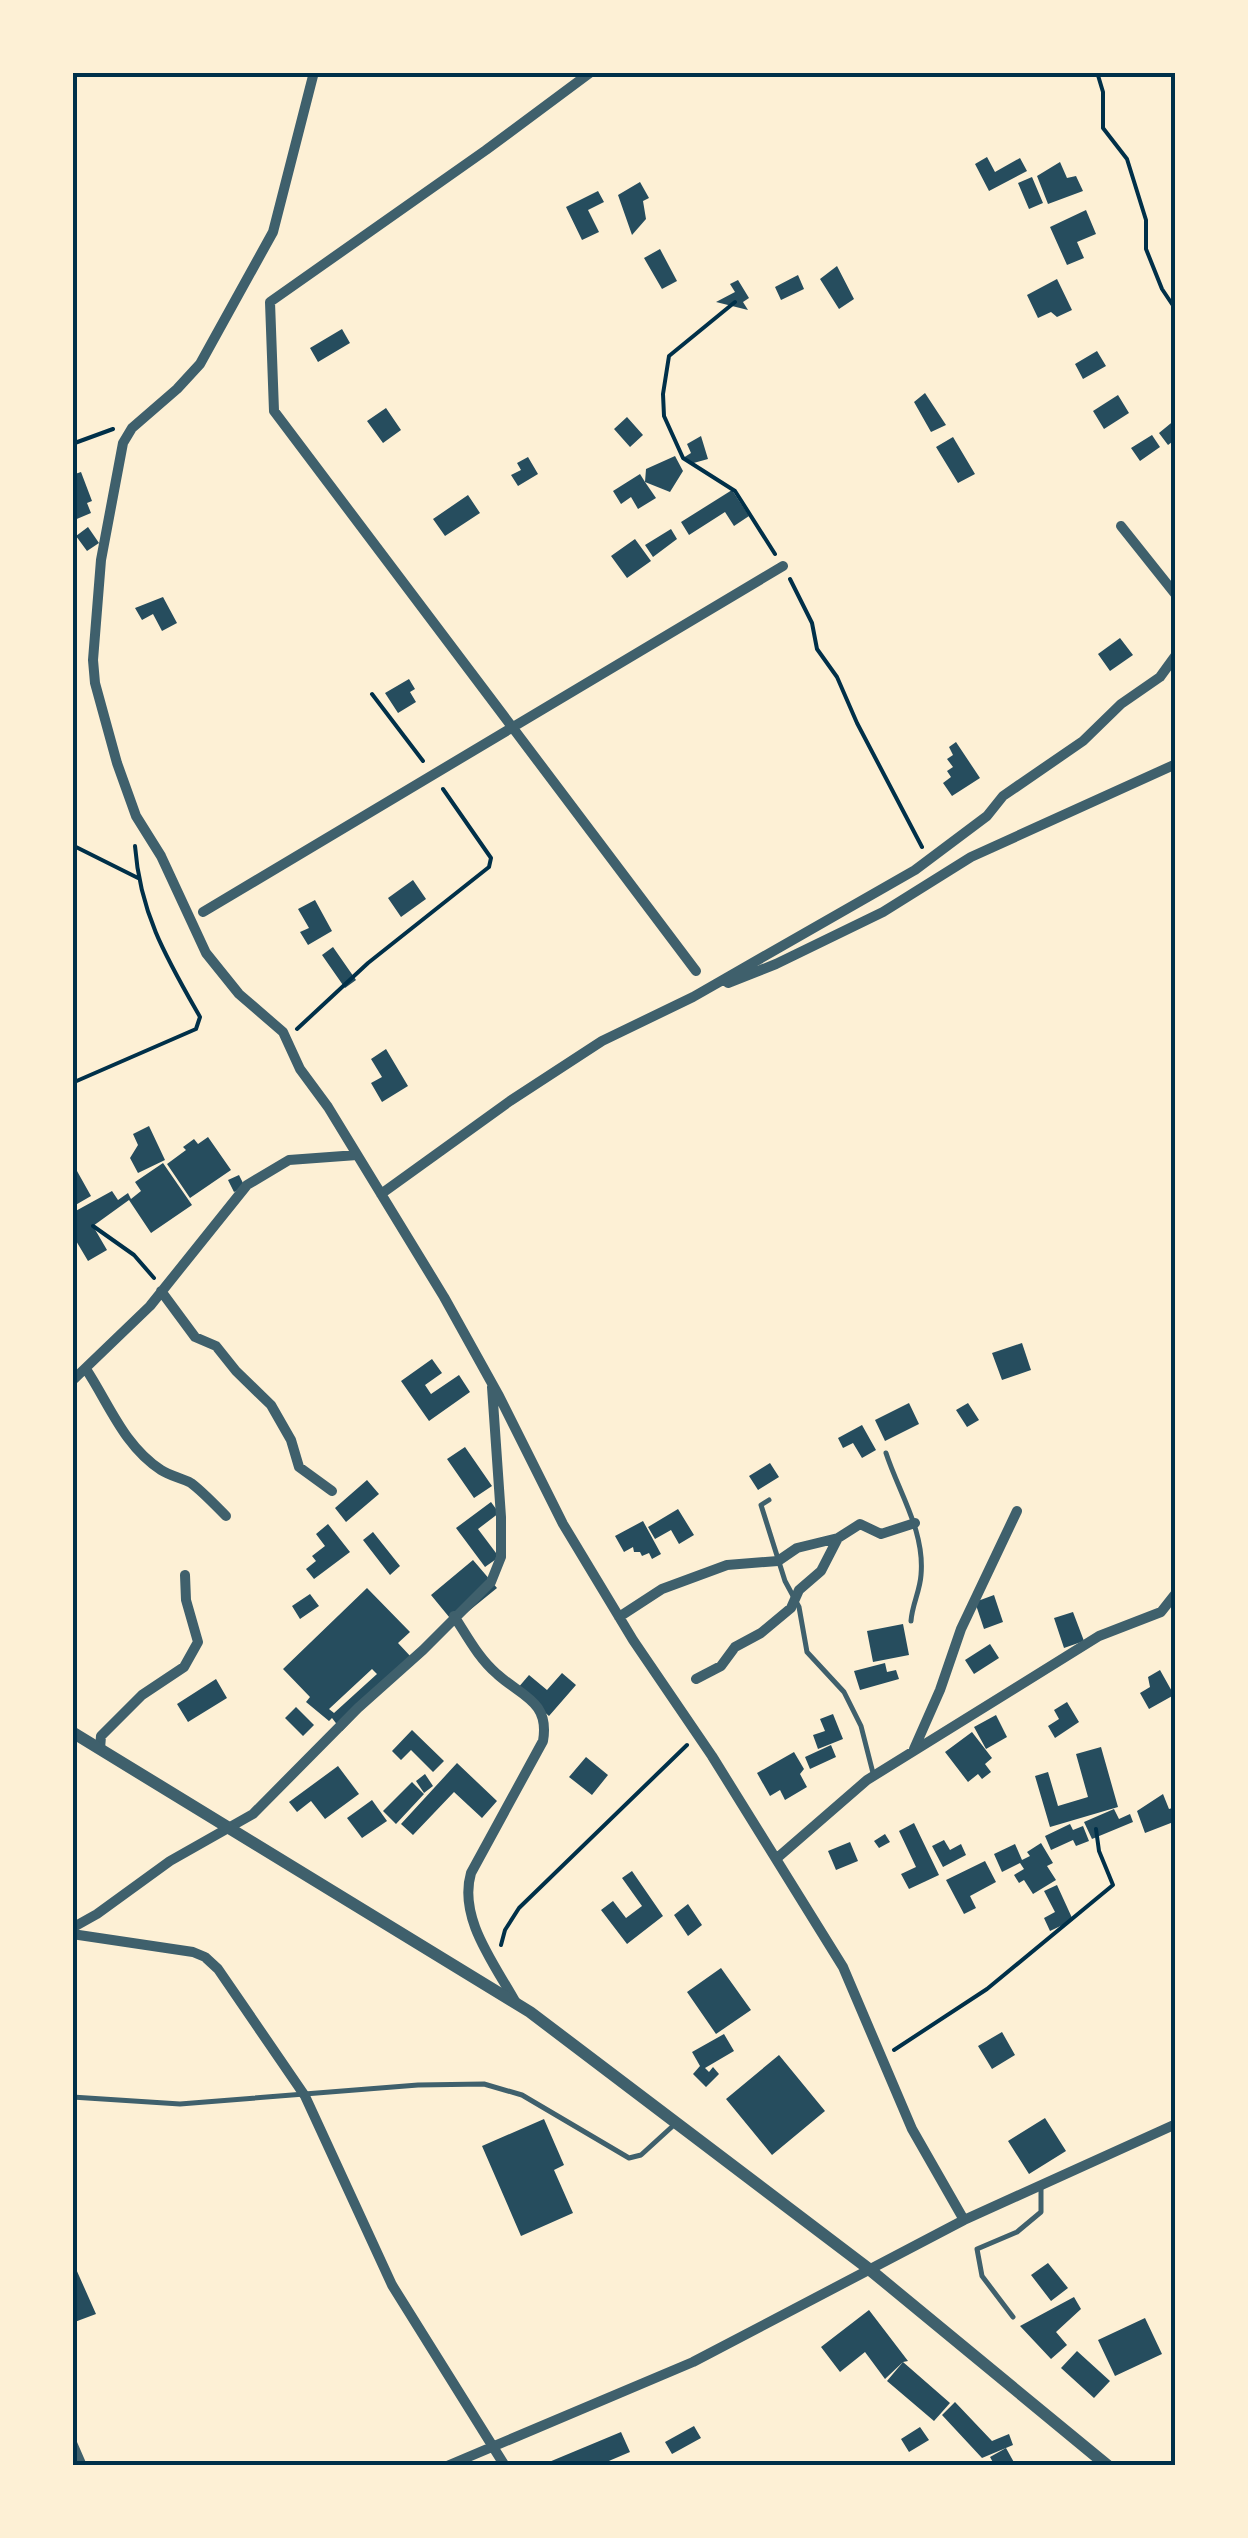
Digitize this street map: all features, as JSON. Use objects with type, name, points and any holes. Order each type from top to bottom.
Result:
[{"type":"street","points":[[314,72],[273,232],[200,364],[132,428],[123,443],[96,604],[92,660],[95,684],[126,792],[206,953],[239,994],[280,1028],[300,1070],[382,1194],[491,1382],[564,1524],[618,1616],[843,1967],[912,2129],[964,2220]]},
{"type":"street","points":[[591,72],[270,302],[274,411],[696,971]]},
{"type":"street","points":[[1121,526],[1176,595]]},
{"type":"street","points":[[203,912],[783,566]]},
{"type":"street","points":[[382,1194],[510,1101],[602,1041],[693,997],[886,889],[929,860],[988,816],[1004,796],[1083,741],[1122,704],[1160,677],[1176,655]]},
{"type":"street","points":[[693,997],[776,964],[884,912],[971,857],[1176,764]]},
{"type":"street","points":[[72,1381],[162,1290],[247,1185],[289,1160],[357,1155]]},
{"type":"street","points":[[162,1290],[195,1337],[216,1346],[271,1405],[291,1440],[299,1467],[332,1491]]},
{"type":"street","points":[[86,1369],[114,1421],[134,1444],[160,1470],[190,1483],[226,1516]]},
{"type":"street","points":[[72,1931],[170,1861],[260,1808],[358,1708],[492,1582],[501,1558],[491,1382]]},
{"type":"street","points":[[913,1752],[961,1629],[1017,1512]]},
{"type":"street","points":[[618,1616],[662,1589],[728,1565],[778,1562],[797,1548],[838,1538],[860,1524],[881,1534],[914,1524]]},
{"type":"street","points":[[696,1679],[721,1666],[735,1647],[762,1634],[791,1608],[799,1590],[821,1570],[838,1538]]},
{"type":"street","points":[[100,1749],[101,1736],[142,1695],[184,1666],[198,1642],[186,1600],[185,1575]]},
{"type":"street","points":[[776,1859],[874,1776],[1099,1636],[1161,1612],[1176,1592]]},
{"type":"street","points":[[454,1616],[497,1675],[533,1702],[545,1727],[543,1740],[471,1872],[465,1892],[474,1924],[516,2004]]},
{"type":"street","points":[[72,1732],[516,2004],[869,2269],[1108,2466]]},
{"type":"street","points":[[72,1931],[193,1952],[218,1970],[305,2096],[392,2285],[504,2466]]},
{"type":"street","points":[[447,2466],[693,2362],[964,2220],[1176,2124]]},
{"type":"street","points":[[72,2443],[82,2466]]},
{"type":"lane","points":[[886,1453],[914,1524],[922,1576],[912,1604],[911,1621]]},
{"type":"lane","points":[[770,1500],[761,1505],[778,1562],[795,1599],[807,1652],[844,1692],[861,1726],[874,1776]]},
{"type":"lane","points":[[72,2096],[180,2104],[418,2084],[484,2084],[522,2096],[629,2158],[641,2155],[675,2124]]},
{"type":"lane","points":[[1014,2318],[982,2276],[977,2249],[1017,2232],[1041,2212],[1041,2185]]},
{"type":"path","points":[[1097,72],[1104,92],[1103,128],[1128,164],[1146,220],[1146,248],[1162,289],[1176,310]]},
{"type":"path","points":[[72,444],[145,416]]},
{"type":"path","points":[[286,1039],[368,963],[492,862],[433,774],[372,694]]},
{"type":"path","points":[[72,844],[138,878]]},
{"type":"path","points":[[72,1083],[200,1024],[200,1017],[160,946],[140,896],[134,844]]},
{"type":"path","points":[[94,1226],[134,1255],[162,1290]]},
{"type":"path","points":[[495,1965],[505,1930],[519,1908],[697,1735]]},
{"type":"path","points":[[882,2058],[987,1989],[1112,1886],[1098,1851],[1096,1829]]},
{"type":"building","points":[[987,157],[995,172],[1020,158],[1027,171],[989,191],[975,164]]},
{"type":"building","points":[[1060,162],[1067,178],[1076,176],[1083,191],[1048,204],[1037,176]]},
{"type":"building","points":[[1032,177],[1043,203],[1029,209],[1018,183]]},
{"type":"building","points":[[640,182],[649,198],[643,201],[646,219],[632,235],[618,195]]},
{"type":"building","points":[[598,191],[604,202],[588,210],[599,232],[582,240],[566,207]]},
{"type":"building","points":[[1086,210],[1096,234],[1077,242],[1084,258],[1067,265],[1050,227]]},
{"type":"building","points":[[660,249],[677,281],[662,289],[644,258]]},
{"type":"building","points":[[837,266],[854,299],[839,309],[820,279]]},
{"type":"building","points":[[798,275],[804,289],[781,300],[775,287]]},
{"type":"building","points":[[1057,279],[1072,310],[1057,317],[1051,312],[1038,318],[1027,295]]},
{"type":"building","points":[[738,280],[749,298],[743,302],[748,310],[716,302],[735,292],[730,284]]},
{"type":"building","points":[[342,329],[350,343],[318,362],[310,348]]},
{"type":"building","points":[[1097,351],[1106,366],[1083,379],[1075,364]]},
{"type":"building","points":[[925,393],[946,425],[931,432],[914,402]]},
{"type":"building","points":[[1118,395],[1129,413],[1104,429],[1093,411]]},
{"type":"building","points":[[386,408],[401,430],[383,443],[367,421]]},
{"type":"building","points":[[627,417],[643,435],[630,447],[614,429]]},
{"type":"building","points":[[1176,419],[1176,439],[1168,445],[1159,433]]},
{"type":"building","points":[[1152,435],[1160,447],[1140,461],[1131,448]]},
{"type":"building","points":[[701,436],[708,459],[690,464],[683,458],[691,453],[687,444]]},
{"type":"building","points":[[953,437],[975,474],[958,483],[936,447]]},
{"type":"building","points":[[675,456],[683,471],[670,492],[645,482],[646,469]]},
{"type":"building","points":[[528,457],[538,474],[518,486],[511,475],[521,470],[517,463]]},
{"type":"building","points":[[81,472],[92,501],[87,503],[91,513],[72,521],[72,475]]},
{"type":"building","points":[[640,474],[656,498],[638,509],[631,497],[621,504],[613,491]]},
{"type":"building","points":[[732,490],[749,516],[734,526],[725,512],[689,535],[681,522]]},
{"type":"building","points":[[468,495],[480,513],[445,536],[433,519]]},
{"type":"building","points":[[88,527],[99,543],[87,551],[76,536]]},
{"type":"building","points":[[671,529],[677,539],[653,557],[645,545]]},
{"type":"building","points":[[635,539],[651,561],[627,578],[611,556]]},
{"type":"building","points":[[163,597],[177,623],[162,631],[153,614],[142,620],[135,608]]},
{"type":"building","points":[[1120,638],[1133,655],[1110,671],[1098,654]]},
{"type":"building","points":[[409,679],[416,702],[398,713],[385,693]]},
{"type":"building","points":[[956,742],[980,778],[952,796],[943,783],[951,777],[947,771],[953,767],[947,759],[953,755],[949,747]]},
{"type":"building","points":[[413,880],[426,899],[401,917],[388,898]]},
{"type":"building","points":[[315,900],[332,931],[308,945],[300,932],[309,928],[298,909]]},
{"type":"building","points":[[333,947],[356,980],[345,988],[322,955]]},
{"type":"building","points":[[386,1049],[408,1086],[382,1102],[371,1083],[382,1077],[371,1059]]},
{"type":"building","points":[[149,1126],[165,1160],[138,1173],[130,1158],[138,1145],[133,1134]]},
{"type":"building","points":[[208,1137],[231,1170],[190,1198],[167,1164],[194,1139],[198,1144]]},
{"type":"building","points":[[163,1163],[192,1205],[151,1233],[129,1200],[93,1226],[107,1250],[88,1261],[72,1234],[72,1213],[112,1191],[118,1200],[128,1193],[131,1199],[141,1191],[135,1182]]},
{"type":"building","points":[[77,1171],[91,1196],[72,1207],[72,1174]]},
{"type":"building","points":[[239,1175],[245,1187],[234,1192],[228,1180]]},
{"type":"building","points":[[1022,1343],[1031,1370],[1002,1380],[992,1353]]},
{"type":"building","points":[[432,1359],[442,1373],[425,1385],[431,1394],[459,1375],[470,1392],[429,1421],[401,1381]]},
{"type":"building","points":[[909,1403],[919,1424],[885,1441],[875,1420]]},
{"type":"building","points":[[968,1403],[979,1420],[967,1427],[956,1410]]},
{"type":"building","points":[[862,1425],[876,1450],[862,1458],[853,1443],[843,1448],[838,1438]]},
{"type":"building","points":[[465,1447],[492,1486],[474,1498],[447,1459]]},
{"type":"building","points":[[770,1463],[779,1477],[758,1490],[749,1476]]},
{"type":"building","points":[[367,1480],[379,1494],[346,1522],[335,1508]]},
{"type":"building","points":[[491,1502],[499,1513],[478,1529],[499,1557],[485,1567],[456,1528]]},
{"type":"building","points":[[678,1509],[694,1535],[679,1544],[671,1530],[655,1539],[648,1527]]},
{"type":"building","points":[[643,1521],[661,1554],[652,1559],[649,1553],[642,1556],[634,1552],[633,1547],[624,1552],[615,1536]]},
{"type":"building","points":[[328,1524],[350,1552],[314,1579],[306,1569],[316,1561],[312,1556],[325,1546],[316,1534]]},
{"type":"building","points":[[373,1532],[400,1566],[390,1575],[363,1540]]},
{"type":"building","points":[[473,1560],[497,1588],[454,1623],[431,1595]]},
{"type":"building","points":[[367,1588],[410,1632],[398,1643],[412,1658],[342,1731],[332,1718],[329,1721],[306,1702],[310,1697],[283,1669]],"holes":[[[372,1669],[377,1674],[334,1713],[329,1709]]]},
{"type":"building","points":[[310,1594],[319,1606],[300,1619],[292,1606]]},
{"type":"building","points":[[994,1595],[1003,1622],[984,1629],[975,1602]]},
{"type":"building","points":[[1073,1612],[1084,1641],[1064,1648],[1054,1618]]},
{"type":"building","points":[[903,1624],[909,1655],[873,1662],[867,1631]]},
{"type":"building","points":[[990,1644],[999,1658],[974,1674],[965,1660]]},
{"type":"building","points":[[885,1663],[887,1672],[896,1670],[899,1679],[860,1690],[854,1671]]},
{"type":"building","points":[[1160,1670],[1174,1695],[1149,1709],[1140,1693],[1150,1687],[1148,1677]]},
{"type":"building","points":[[562,1673],[576,1685],[549,1716],[517,1689],[529,1675],[547,1690]]},
{"type":"building","points":[[216,1679],[227,1698],[188,1722],[177,1704]]},
{"type":"building","points":[[1067,1702],[1079,1722],[1055,1738],[1048,1726],[1059,1719],[1054,1710]]},
{"type":"building","points":[[296,1707],[314,1725],[303,1736],[285,1718]]},
{"type":"building","points":[[833,1714],[843,1739],[818,1749],[813,1735],[825,1731],[820,1719]]},
{"type":"building","points":[[996,1715],[1007,1737],[986,1749],[974,1727]]},
{"type":"building","points":[[412,1730],[444,1761],[433,1772],[411,1750],[401,1760],[392,1751]]},
{"type":"building","points":[[972,1732],[992,1758],[985,1764],[991,1772],[982,1779],[978,1774],[968,1782],[945,1752]]},
{"type":"building","points":[[831,1745],[836,1757],[810,1769],[805,1757]]},
{"type":"building","points":[[1101,1747],[1118,1807],[1050,1827],[1035,1776],[1048,1772],[1058,1806],[1088,1797],[1076,1754]]},
{"type":"building","points":[[794,1752],[804,1769],[800,1774],[807,1787],[785,1800],[780,1790],[770,1796],[757,1773]]},
{"type":"building","points":[[586,1757],[608,1775],[592,1795],[569,1777]]},
{"type":"building","points":[[457,1763],[497,1801],[482,1818],[454,1792],[413,1835],[401,1824]]},
{"type":"building","points":[[338,1766],[359,1794],[325,1819],[311,1801],[297,1812],[289,1802]]},
{"type":"building","points":[[425,1774],[433,1786],[424,1793],[416,1781]]},
{"type":"building","points":[[412,1782],[424,1794],[396,1824],[383,1811]]},
{"type":"building","points":[[1163,1794],[1169,1809],[1176,1807],[1176,1821],[1145,1833],[1137,1811]]},
{"type":"building","points":[[372,1800],[387,1821],[362,1838],[347,1818]]},
{"type":"building","points":[[1114,1809],[1119,1819],[1130,1814],[1133,1822],[1092,1839],[1084,1822]]},
{"type":"building","points":[[914,1823],[939,1875],[909,1889],[901,1874],[916,1867],[899,1831]]},
{"type":"building","points":[[1070,1824],[1073,1830],[1083,1826],[1089,1841],[1076,1846],[1073,1840],[1051,1850],[1045,1836]]},
{"type":"building","points":[[885,1834],[890,1842],[879,1848],[874,1841]]},
{"type":"building","points":[[944,1840],[950,1850],[961,1844],[966,1855],[943,1867],[932,1846]]},
{"type":"building","points":[[850,1842],[858,1861],[836,1870],[828,1851]]},
{"type":"building","points":[[1041,1843],[1053,1863],[1047,1866],[1056,1880],[1033,1894],[1024,1880],[1019,1883],[1014,1875],[1024,1869],[1020,1863],[1002,1872],[994,1854],[1015,1844],[1022,1860]]},
{"type":"building","points":[[985,1861],[996,1882],[970,1896],[976,1908],[964,1914],[946,1880]]},
{"type":"building","points":[[632,1871],[663,1916],[627,1944],[601,1910],[613,1901],[626,1918],[642,1906],[622,1878]]},
{"type":"building","points":[[1057,1885],[1073,1920],[1050,1931],[1044,1918],[1055,1912],[1044,1891]]},
{"type":"building","points":[[688,1904],[702,1925],[688,1936],[674,1915]]},
{"type":"building","points":[[721,1968],[751,2010],[716,2034],[687,1992]]},
{"type":"building","points":[[1002,2032],[1015,2055],[992,2069],[978,2046]]},
{"type":"building","points":[[724,2034],[734,2051],[705,2068],[709,2072],[713,2067],[719,2074],[706,2087],[693,2074],[700,2066],[692,2052]]},
{"type":"building","points":[[779,2055],[825,2111],[772,2155],[726,2099]]},
{"type":"building","points":[[1045,2118],[1066,2151],[1029,2174],[1008,2141]]},
{"type":"building","points":[[544,2119],[564,2165],[554,2170],[573,2213],[521,2236],[482,2146]]},
{"type":"building","points":[[72,2260],[96,2314],[72,2323]]},
{"type":"building","points":[[1048,2263],[1068,2288],[1051,2301],[1031,2275]]},
{"type":"building","points":[[1074,2297],[1081,2309],[1056,2332],[1067,2345],[1051,2359],[1020,2326]]},
{"type":"building","points":[[869,2310],[908,2361],[885,2379],[865,2352],[840,2372],[821,2347]]},
{"type":"building","points":[[1145,2318],[1162,2354],[1115,2376],[1098,2340]]},
{"type":"building","points":[[1077,2351],[1110,2381],[1094,2398],[1061,2368]]},
{"type":"building","points":[[903,2362],[950,2403],[934,2421],[887,2381]]},
{"type":"building","points":[[955,2402],[992,2441],[1009,2434],[1013,2445],[982,2458],[942,2415]]},
{"type":"building","points":[[694,2426],[701,2438],[672,2454],[665,2442]]},
{"type":"building","points":[[920,2427],[929,2440],[909,2452],[901,2439]]},
{"type":"building","points":[[621,2432],[630,2452],[597,2466],[550,2466],[549,2462]]},
{"type":"building","points":[[1006,2448],[1016,2466],[995,2466],[990,2457]]}]
